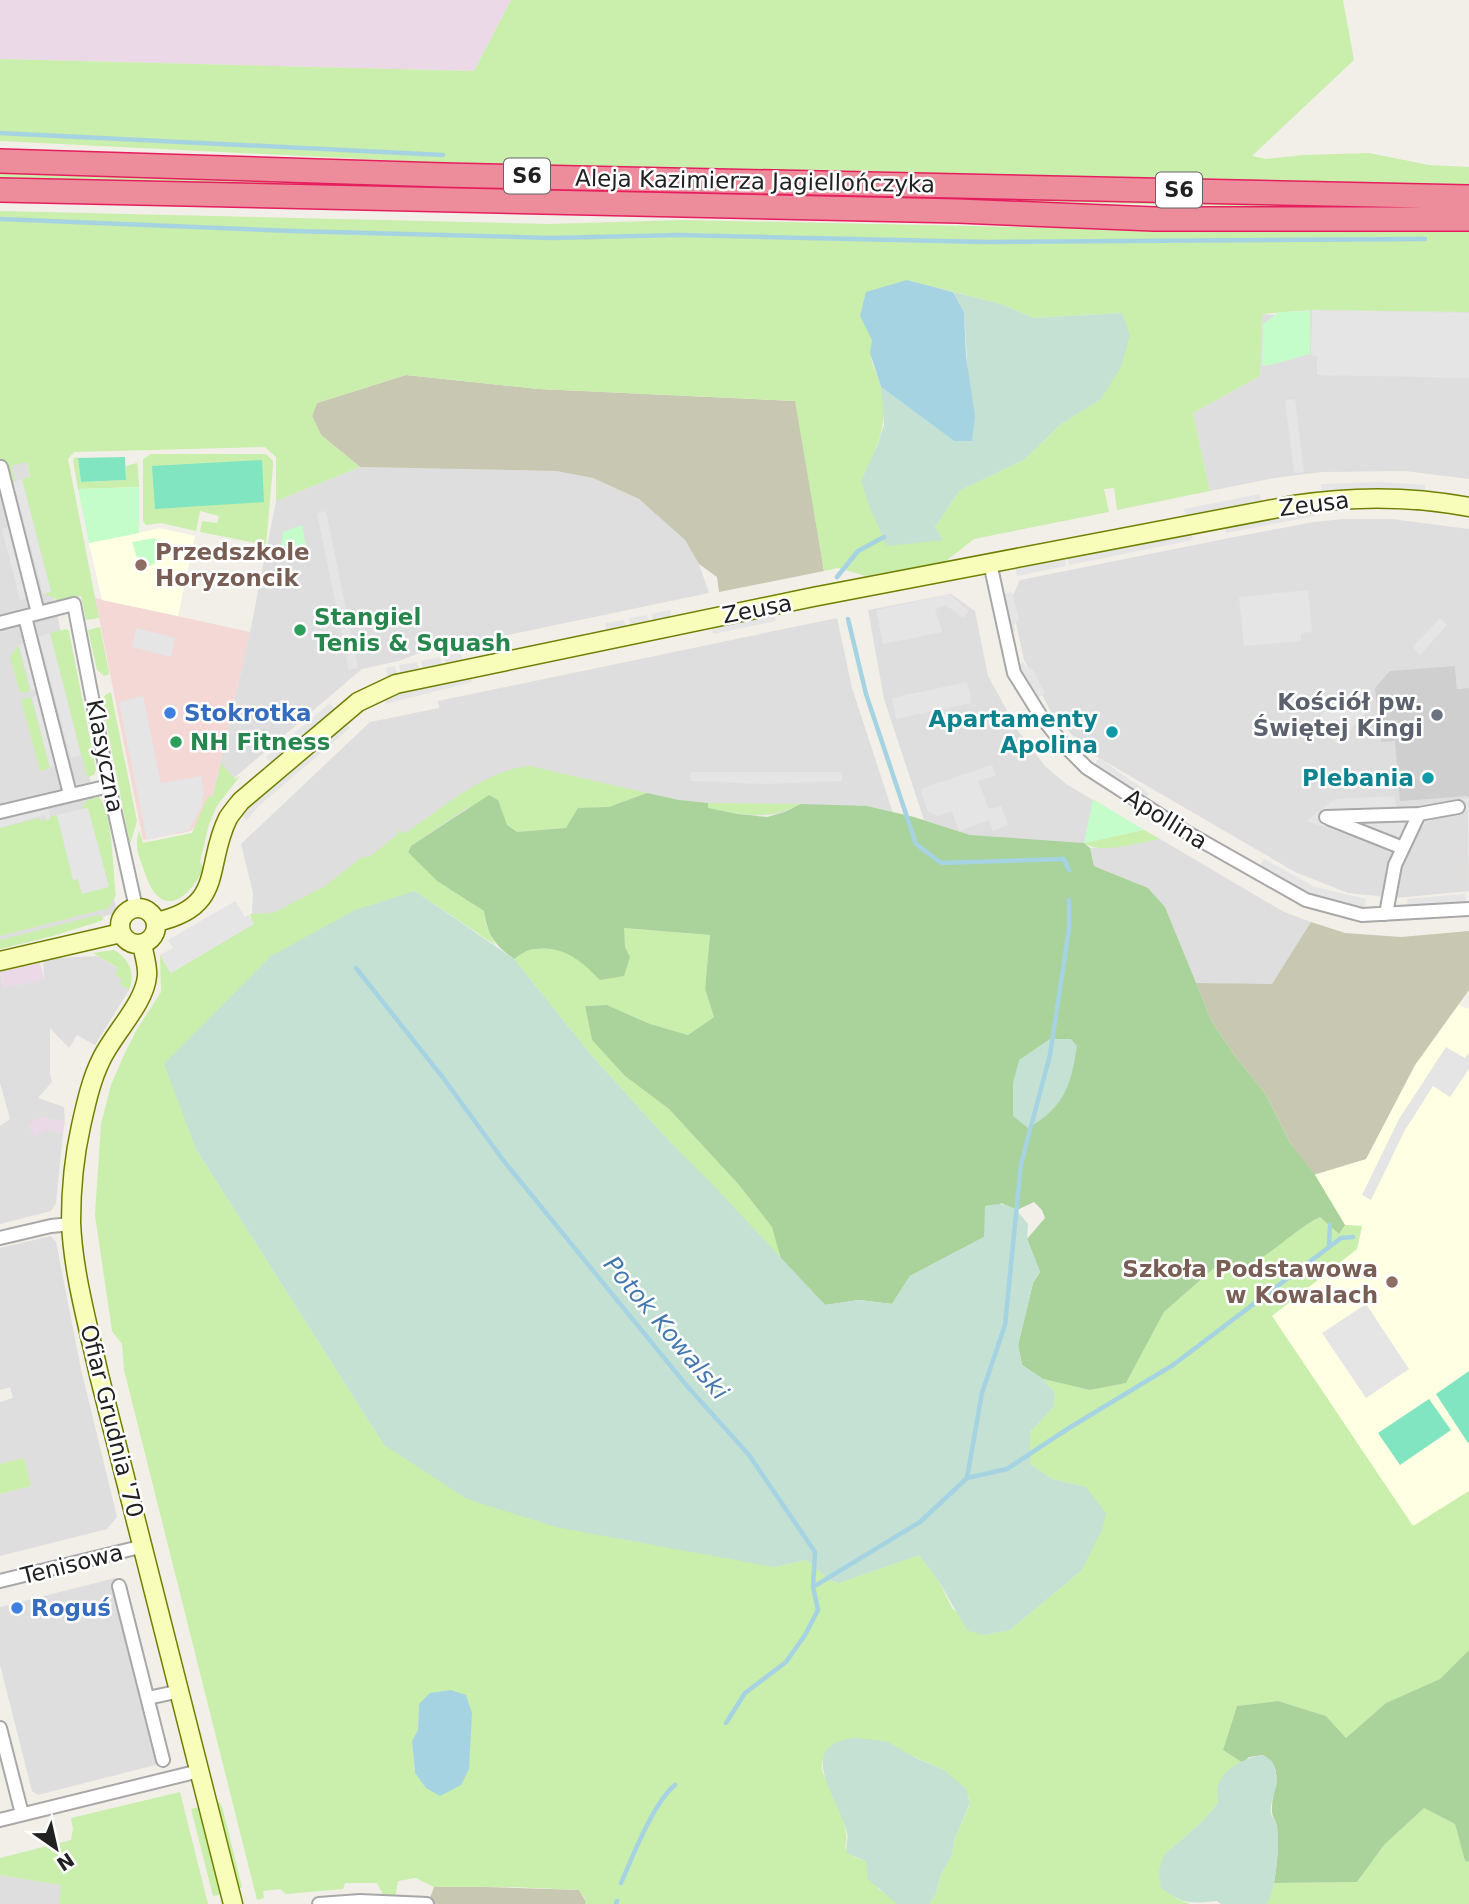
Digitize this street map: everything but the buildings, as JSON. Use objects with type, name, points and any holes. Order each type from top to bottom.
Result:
[{"type":"highway","name":"Aleja Kazimierza Jagiellończyka","points":[[0,161],[457,175],[1469,197]]},
{"type":"highway","name":"Aleja Kazimierza Jagiellończyka","points":[[0,190],[945,210],[1154,219],[1469,219]]},
{"type":"street","points":[[1,467],[70,794]]},
{"type":"street","name":"Zeusa","points":[[156,922],[177,916],[193,907],[207,891],[229,817],[241,801],[358,702],[396,684],[990,563],[1318,501],[1409,499],[1469,507]]},
{"type":"street","name":"Apollina","points":[[990,563],[1014,673],[1042,718],[1087,768],[1186,832],[1306,900],[1362,915],[1469,909]]},
{"type":"street","name":"Klasyczna","points":[[32,615],[74,604],[136,908]]},
{"type":"street","points":[[0,623],[32,615]]},
{"type":"street","points":[[0,812],[109,786]]},
{"type":"street","points":[[1403,849],[1326,817],[1419,814],[1458,807]]},
{"type":"street","points":[[1386,914],[1395,865],[1419,814]]},
{"type":"street","points":[[136,908],[148,911],[156,922],[154,936],[142,944],[129,943],[121,933],[122,917],[136,908]]},
{"type":"street","points":[[0,961],[121,933]]},
{"type":"street","name":"Ofiar Grudnia '70","points":[[142,944],[148,975],[146,986],[100,1060],[80,1128],[71,1224],[81,1292],[99,1375],[233,1904]]},
{"type":"street","points":[[0,1238],[71,1224]]},
{"type":"street","name":"Tenisowa","points":[[0,1581],[144,1546]]},
{"type":"street","points":[[119,1586],[163,1760]]},
{"type":"street","points":[[148,1698],[180,1691]]},
{"type":"street","points":[[0,1728],[22,1814]]},
{"type":"street","points":[[0,1821],[199,1770]]},
{"type":"street","points":[[319,1904],[360,1901],[427,1904]]},
{"type":"shaded area","points":[[0,0],[511,0],[474,71],[0,59]]},
{"type":"shaded area","points":[[953,292],[1001,304],[1033,318],[1122,313],[1130,335],[1121,367],[1101,399],[1060,425],[1025,459],[959,491],[935,527],[943,540],[887,546],[861,481],[884,425],[881,387],[954,441],[972,440],[964,312]]},
{"type":"shaded area","points":[[1312,310],[1469,312],[1469,479],[1405,471],[1322,472],[1274,478],[1210,491],[1193,413],[1260,376],[1262,314]]},
{"type":"shaded area","points":[[1312,310],[1469,313],[1469,378],[1317,375],[1317,356],[1311,355]]},
{"type":"shaded area","points":[[406,375],[539,389],[796,401],[824,571],[719,592],[717,577],[699,564],[685,540],[639,499],[593,478],[556,471],[360,467],[321,435],[312,416],[317,403]]},
{"type":"shaded area","points":[[1295,399],[1304,472],[1294,473],[1285,400]]},
{"type":"shaded area","points":[[26,458],[117,913],[0,943],[0,461]]},
{"type":"shaded area","points":[[360,467],[556,471],[593,478],[639,499],[685,540],[699,564],[709,593],[417,654],[362,669],[226,785],[210,807],[250,632],[276,501]]},
{"type":"shaded area","points":[[22,479],[51,592],[43,593],[13,482]]},
{"type":"shaded area","points":[[1381,482],[1425,485],[1425,494],[1322,494],[1321,484]]},
{"type":"shaded area","points":[[1260,494],[1262,504],[1186,518],[1184,509]]},
{"type":"shaded area","points":[[1314,507],[1315,516],[1226,533],[1224,523]]},
{"type":"shaded area","points":[[326,511],[358,668],[349,670],[317,513]]},
{"type":"shaded area","points":[[1344,519],[1392,519],[1469,529],[1469,688],[1457,689],[1455,666],[1381,742],[1395,740],[1468,796],[1469,891],[1395,898],[1348,893],[1295,872],[1087,751],[1051,712],[1024,660],[1011,600],[1020,580],[1234,537]]},
{"type":"shaded area","points":[[11,526],[30,597],[20,600],[2,529]]},
{"type":"shaded area","name":"Przedszkole Horyzoncik","points":[[160,528],[195,536],[178,616],[102,600],[89,543]]},
{"type":"shaded area","points":[[1191,529],[1193,540],[1069,565],[1067,555]]},
{"type":"shaded area","points":[[1064,554],[1066,566],[1017,576],[1015,564]]},
{"type":"shaded area","points":[[1308,590],[1312,632],[1301,633],[1301,641],[1244,646],[1239,597]]},
{"type":"shaded area","points":[[1012,592],[1019,619],[1014,625],[1015,631],[1010,632],[1003,594]]},
{"type":"shaded area","points":[[949,594],[969,611],[963,618],[946,605],[935,609],[942,632],[883,644],[876,610]]},
{"type":"shaded area","points":[[951,594],[975,611],[988,676],[1019,732],[1045,766],[1066,784],[1144,830],[1084,843],[1066,843],[970,835],[924,820],[884,699],[868,610]]},
{"type":"shaded area","points":[[95,598],[250,632],[210,807],[191,831],[143,840]]},
{"type":"shaded area","points":[[670,610],[672,621],[607,634],[605,623],[624,620],[626,628],[631,627],[629,618],[647,615],[649,623],[653,622],[652,614]]},
{"type":"shaded area","points":[[774,611],[776,621],[713,634],[711,624]]},
{"type":"shaded area","points":[[837,618],[852,688],[893,813],[867,806],[399,847],[251,927],[253,893],[241,844],[370,722],[439,708],[438,701]]},
{"type":"shaded area","points":[[1440,618],[1447,625],[1420,655],[1413,647]]},
{"type":"shaded area","points":[[136,628],[175,638],[171,657],[132,647]]},
{"type":"shaded area","points":[[50,633],[81,755],[71,758],[39,637]]},
{"type":"shaded area","points":[[28,642],[41,689],[31,691],[19,645]]},
{"type":"shaded area","points":[[461,653],[463,663],[388,678],[386,668],[395,666],[397,675],[401,674],[399,665],[417,662],[419,670],[423,669],[421,661],[440,657],[442,666],[446,665],[444,656]]},
{"type":"shaded area","points":[[1023,662],[1027,668],[1033,670],[1045,693],[1036,699],[1019,665]]},
{"type":"shaded area","points":[[1455,666],[1457,689],[1469,688],[1469,806],[1468,796],[1400,801],[1395,741],[1381,742],[1375,688],[1390,671]]},
{"type":"shaded area","points":[[471,674],[472,682],[386,704],[384,696]]},
{"type":"shaded area","points":[[967,682],[972,703],[896,719],[892,698]]},
{"type":"shaded area","points":[[42,694],[60,765],[50,768],[32,697]]},
{"type":"shaded area","points":[[143,696],[162,783],[201,776],[204,793],[201,807],[189,830],[147,840],[119,702]]},
{"type":"shaded area","points":[[1338,696],[1353,708],[1357,704],[1366,712],[1338,744],[1314,724]]},
{"type":"shaded area","points":[[330,703],[336,710],[272,764],[266,757]]},
{"type":"shaded area","points":[[345,721],[350,728],[260,805],[247,820],[240,815],[248,806]]},
{"type":"shaded area","points":[[1099,758],[1149,793],[1144,800],[1094,765]]},
{"type":"shaded area","points":[[992,765],[996,775],[978,781],[989,809],[1001,806],[1008,825],[993,831],[989,820],[959,831],[952,811],[938,816],[927,811],[921,789]]},
{"type":"shaded area","points":[[691,772],[842,772],[842,781],[765,784],[691,781]]},
{"type":"shaded area","points":[[1394,796],[1397,808],[1469,798],[1469,810],[1441,815],[1425,824],[1412,837],[1406,854],[1306,821],[1335,799]]},
{"type":"shaded area","points":[[48,806],[50,819],[47,820],[45,815],[0,828],[0,819]]},
{"type":"shaded area","points":[[88,808],[109,887],[82,894],[78,879],[73,880],[57,815]]},
{"type":"shaded area","points":[[1160,839],[1284,912],[1311,922],[1272,985],[1196,983],[1165,907],[1148,888],[1094,866],[1090,848]]},
{"type":"shaded area","points":[[1264,859],[1315,887],[1366,899],[1365,908],[1311,895],[1259,867]]},
{"type":"shaded area","points":[[415,891],[514,959],[592,1056],[825,1305],[859,1300],[892,1304],[910,1276],[984,1237],[985,1206],[1010,1206],[1019,1213],[1028,1224],[1027,1239],[1040,1272],[1033,1283],[1018,1345],[1022,1365],[1043,1379],[1055,1393],[1053,1408],[1030,1432],[1030,1464],[1052,1479],[1086,1487],[1106,1513],[1102,1530],[1081,1571],[1010,1630],[982,1635],[967,1630],[938,1580],[919,1555],[839,1583],[831,1581],[806,1560],[774,1567],[556,1527],[467,1499],[384,1445],[196,1149],[164,1064],[271,956],[355,910]]},
{"type":"shaded area","points":[[1465,894],[1466,905],[1408,909],[1407,899]]},
{"type":"shaded area","points":[[235,901],[245,917],[249,915],[254,924],[171,973],[160,955],[173,948],[168,940]]},
{"type":"shaded area","points":[[1311,922],[1345,933],[1401,937],[1469,931],[1469,990],[1415,1065],[1366,1159],[1313,1175],[1290,1143],[1265,1093],[1212,1022],[1196,983],[1272,984]]},
{"type":"shaded area","points":[[98,956],[119,969],[123,981],[121,984],[129,990],[95,1045],[77,1035],[69,1048],[50,1028],[52,1082],[38,1098],[64,1107],[65,1122],[40,1117],[47,1129],[63,1133],[56,1203],[51,1211],[0,1224],[0,1126],[10,1119],[0,1083],[0,972],[4,988],[44,979],[43,961]]},
{"type":"shaded area","points":[[40,963],[44,979],[4,988],[0,972]]},
{"type":"shaded area","name":"Szkoła Podstawowa w Kowalach","points":[[1458,1005],[1469,1009],[1469,1491],[1413,1527],[1272,1316],[1357,1249],[1362,1226],[1345,1225],[1315,1175],[1366,1159],[1415,1065]]},
{"type":"shaded area","points":[[1050,1039],[1071,1039],[1077,1046],[1072,1072],[1069,1084],[1058,1103],[1028,1128],[1013,1116],[1013,1083],[1019,1060]]},
{"type":"shaded area","points":[[1446,1047],[1465,1058],[1469,1053],[1469,1069],[1450,1097],[1433,1086],[1405,1130],[1371,1200],[1362,1195],[1399,1119]]},
{"type":"shaded area","points":[[40,1117],[65,1122],[63,1133],[47,1129],[35,1137],[28,1125]]},
{"type":"shaded area","points":[[51,1236],[56,1242],[81,1369],[117,1517],[107,1529],[0,1556],[0,1494],[30,1486],[24,1459],[0,1464],[0,1402],[13,1398],[10,1387],[0,1390],[0,1248]]},
{"type":"shaded area","points":[[1366,1304],[1409,1369],[1366,1398],[1322,1333]]},
{"type":"shaded area","points":[[115,1578],[127,1585],[171,1761],[38,1795],[32,1791],[0,1665],[0,1607]]},
{"type":"shaded area","points":[[856,1738],[886,1741],[944,1770],[966,1789],[970,1803],[954,1840],[952,1855],[929,1904],[897,1904],[868,1879],[866,1861],[848,1854],[847,1833],[824,1775],[823,1762],[826,1751],[837,1742]]},
{"type":"shaded area","points":[[1263,1755],[1272,1761],[1277,1782],[1271,1814],[1276,1822],[1277,1865],[1267,1904],[1187,1902],[1161,1888],[1159,1870],[1164,1855],[1203,1821],[1218,1803],[1217,1788],[1225,1774],[1243,1761]]},
{"type":"shaded area","points":[[0,1875],[62,1885],[59,1904],[0,1904]]},
{"type":"shaded area","points":[[434,1887],[579,1890],[586,1902],[432,1904],[430,1898]]},
{"type":"green space","points":[[511,0],[1343,0],[1354,60],[1252,156],[1266,159],[1369,153],[1429,165],[1469,167],[1469,186],[445,163],[0,141],[0,59],[474,71]]},
{"type":"green space","points":[[0,172],[1469,205],[1469,211],[0,179]]},
{"type":"green space","points":[[0,211],[549,224],[685,220],[1160,230],[1469,228],[1469,312],[1312,310],[1262,314],[1260,376],[1193,413],[1210,491],[1117,510],[1114,488],[1104,489],[1109,512],[974,539],[946,561],[866,576],[838,568],[824,571],[795,401],[539,389],[406,375],[317,403],[312,416],[321,435],[360,467],[276,501],[276,457],[265,447],[74,452],[68,459],[99,618],[86,620],[81,596],[56,602],[55,598],[47,595],[46,592],[51,591],[22,479],[30,477],[27,462],[11,466],[15,481],[13,482],[7,462],[0,464]],"holes":[[[907,280],[1001,304],[1033,318],[1122,313],[1101,399],[1060,425],[1025,459],[959,491],[935,527],[943,540],[861,481],[877,447],[883,415],[881,388],[871,356],[872,344]]]},
{"type":"green space","points":[[1310,311],[1310,354],[1262,366],[1263,324],[1279,312]]},
{"type":"green space","points":[[151,454],[266,454],[273,461],[273,466],[266,545],[200,532],[202,521],[217,523],[219,516],[200,511],[196,531],[161,523],[146,525],[143,521],[143,459]]},
{"type":"green space","points":[[137,456],[139,487],[78,489],[73,460],[75,457],[78,458],[81,482],[126,480],[126,466],[137,463]]},
{"type":"green space","points":[[125,457],[126,480],[81,482],[78,458]]},
{"type":"green space","points":[[262,460],[264,502],[155,509],[152,466]]},
{"type":"green space","points":[[139,487],[139,533],[89,543],[78,489]]},
{"type":"green space","points":[[302,525],[309,562],[279,557],[283,532]]},
{"type":"green space","points":[[155,538],[160,543],[155,563],[148,567],[138,561],[132,542]]},
{"type":"green space","points":[[100,627],[109,672],[104,676],[97,670],[88,630]]},
{"type":"green space","points":[[66,629],[69,631],[96,770],[94,775],[87,777],[50,633]]},
{"type":"green space","points":[[18,645],[30,691],[20,693],[10,657]]},
{"type":"green space","points":[[111,692],[137,821],[130,844],[102,702],[105,695]]},
{"type":"green space","points":[[31,697],[50,768],[40,771],[21,700]]},
{"type":"green space","points":[[221,763],[235,779],[240,776],[217,806],[209,824],[200,862],[204,868],[190,890],[182,897],[166,901],[151,887],[145,873],[137,847],[139,830],[143,843],[192,833],[208,796],[213,797]]},
{"type":"green space","points":[[530,766],[647,793],[610,807],[578,808],[566,828],[517,832],[507,825],[503,816],[468,807],[411,846],[408,851],[437,881],[484,911],[495,945],[415,891],[165,1064],[196,1149],[384,1445],[774,1567],[806,1560],[831,1581],[838,1583],[919,1555],[938,1580],[952,1608],[982,1635],[1010,1630],[1081,1571],[1086,1487],[1052,1479],[1030,1464],[1030,1432],[1053,1408],[1055,1393],[1043,1379],[1090,1390],[1126,1383],[1164,1312],[1213,1269],[1229,1271],[1320,1217],[1339,1234],[1345,1225],[1362,1226],[1357,1249],[1272,1316],[1413,1526],[1469,1491],[1469,1650],[1440,1679],[1386,1703],[1346,1738],[1326,1716],[1278,1701],[1237,1706],[1223,1750],[1243,1763],[1222,1778],[1218,1803],[1203,1821],[1164,1855],[1175,1898],[1190,1904],[929,1904],[952,1855],[954,1840],[970,1804],[969,1797],[944,1770],[901,1751],[833,1746],[823,1760],[822,1770],[844,1821],[845,1848],[854,1857],[866,1861],[878,1889],[897,1904],[585,1904],[586,1901],[579,1890],[434,1887],[416,1878],[398,1881],[395,1898],[384,1896],[377,1883],[345,1883],[343,1889],[286,1894],[280,1889],[263,1891],[264,1898],[257,1900],[124,1370],[122,1344],[112,1331],[95,1215],[101,1124],[111,1085],[123,1057],[161,992],[160,955],[171,973],[253,924],[250,914],[273,913],[325,886],[362,857],[369,857],[397,835],[399,829],[404,834],[464,792],[512,769]],"holes":[[[419,1704],[472,1713],[469,1738],[415,1773],[412,1741],[418,1730]]]},
{"type":"green space","points":[[647,793],[708,803],[708,808],[737,814],[767,817],[801,804],[867,806],[914,817],[970,835],[1084,843],[1090,848],[1094,866],[1148,888],[1165,907],[1212,1022],[1265,1093],[1290,1143],[1315,1175],[1345,1225],[1339,1234],[1320,1217],[1253,1263],[1229,1271],[1213,1269],[1164,1312],[1126,1383],[1090,1390],[1043,1379],[1022,1365],[1018,1345],[1033,1283],[1040,1272],[1027,1239],[1045,1218],[1034,1202],[1017,1210],[1001,1203],[984,1237],[910,1276],[892,1304],[859,1300],[825,1305],[781,1259],[772,1227],[739,1185],[669,1109],[625,1076],[592,1040],[585,1006],[607,1005],[650,1024],[688,1035],[714,1017],[705,989],[710,935],[624,928],[625,947],[630,957],[624,976],[600,980],[579,961],[554,949],[532,949],[514,959],[493,939],[484,911],[437,881],[408,852],[411,846],[489,795],[498,800],[507,825],[517,832],[566,828],[578,808],[609,807]]},
{"type":"green space","points":[[98,797],[107,814],[112,842],[116,895],[109,908],[0,936],[0,828],[39,818],[40,821],[50,819],[51,816],[57,815],[73,880],[78,879],[82,894],[88,808],[83,809],[82,806],[88,800]]},
{"type":"green space","points":[[1093,799],[1144,830],[1084,843]]},
{"type":"green space","points":[[708,803],[801,804],[777,813],[755,815],[708,808]]},
{"type":"green space","points":[[1144,830],[1160,839],[1110,848],[1084,843]]},
{"type":"green space","points":[[98,915],[104,918],[101,921],[0,949],[0,940]]},
{"type":"green space","points":[[623,928],[710,935],[705,989],[714,1017],[688,1035],[650,1024],[607,1005],[585,1006],[592,1040],[625,1076],[669,1109],[739,1185],[773,1227],[781,1259],[592,1056],[514,959],[532,949],[554,949],[579,961],[600,979],[630,958],[625,947]]},
{"type":"green space","points":[[114,950],[130,967],[132,978],[129,990],[120,984],[122,980],[115,975],[118,968],[93,953]]},
{"type":"green space","points":[[1469,1371],[1469,1442],[1468,1443],[1436,1394]]},
{"type":"green space","points":[[1429,1399],[1451,1430],[1400,1465],[1378,1433]]},
{"type":"green space","points":[[24,1458],[31,1486],[0,1494],[0,1464]]},
{"type":"green space","points":[[1469,1650],[1469,1862],[1465,1861],[1455,1824],[1424,1808],[1384,1845],[1357,1882],[1274,1883],[1278,1840],[1272,1803],[1276,1773],[1270,1761],[1263,1755],[1249,1757],[1243,1763],[1223,1750],[1237,1706],[1278,1701],[1326,1716],[1346,1738],[1386,1703],[1440,1679]]},
{"type":"green space","points":[[180,1792],[208,1904],[59,1904],[61,1885],[0,1875],[0,1858],[71,1840],[71,1818]]},
{"type":"green space","points":[[219,1802],[242,1887],[238,1890],[216,1803]]},
{"type":"green space","points":[[200,1807],[222,1894],[213,1896],[191,1809]]},
{"type":"green space","points":[[1424,1808],[1455,1824],[1465,1861],[1469,1862],[1469,1904],[1267,1904],[1274,1883],[1357,1882],[1384,1845]]},
{"type":"water","points":[[907,280],[953,292],[964,312],[966,356],[975,416],[972,441],[954,441],[881,387],[870,353],[872,340],[860,316],[866,292]]},
{"type":"water","points":[[451,1690],[466,1695],[472,1713],[469,1769],[461,1785],[440,1796],[426,1788],[415,1773],[412,1741],[418,1730],[419,1704],[430,1693]]},
{"type":"waterway","points":[[0,133],[443,155]]},
{"type":"waterway","points":[[0,219],[552,238],[678,235],[987,242],[1425,239]]},
{"type":"waterway","points":[[837,577],[858,551],[884,537]]},
{"type":"waterway","points":[[848,619],[866,694],[916,844],[941,863],[1064,859],[1069,870]]},
{"type":"waterway","points":[[967,1478],[982,1393],[1005,1325],[1021,1164],[1050,1055],[1069,929],[1069,900]]},
{"type":"waterway","name":"Potok Kowalski","points":[[356,968],[444,1079],[503,1160],[687,1386],[749,1455],[815,1552],[813,1587],[818,1610],[805,1635],[786,1662],[745,1693],[726,1723]]},
{"type":"waterway","points":[[1329,1246],[1330,1225]]},
{"type":"waterway","points":[[813,1587],[920,1522],[967,1478],[1007,1469],[1173,1365],[1341,1238],[1353,1237]]},
{"type":"waterway","name":"Potok Kowalski","points":[[621,1883],[651,1817],[675,1785]]},
{"type":"place","name":"Przedszkole Horyzoncik","points":[[141,565]]},
{"type":"place","name":"Stangiel Tenis & Squash","points":[[300,630]]},
{"type":"place","name":"Stokrotka","points":[[170,713]]},
{"type":"place","name":"Kościół pw. Świętej Kingi","points":[[1437,715]]},
{"type":"place","name":"Apartamenty Apolina","points":[[1112,732]]},
{"type":"place","name":"NH Fitness","points":[[176,742]]},
{"type":"place","name":"Plebania","points":[[1428,778]]},
{"type":"place","name":"Szkoła Podstawowa w Kowalach","points":[[1392,1282]]},
{"type":"place","name":"Roguś","points":[[17,1608]]}]
